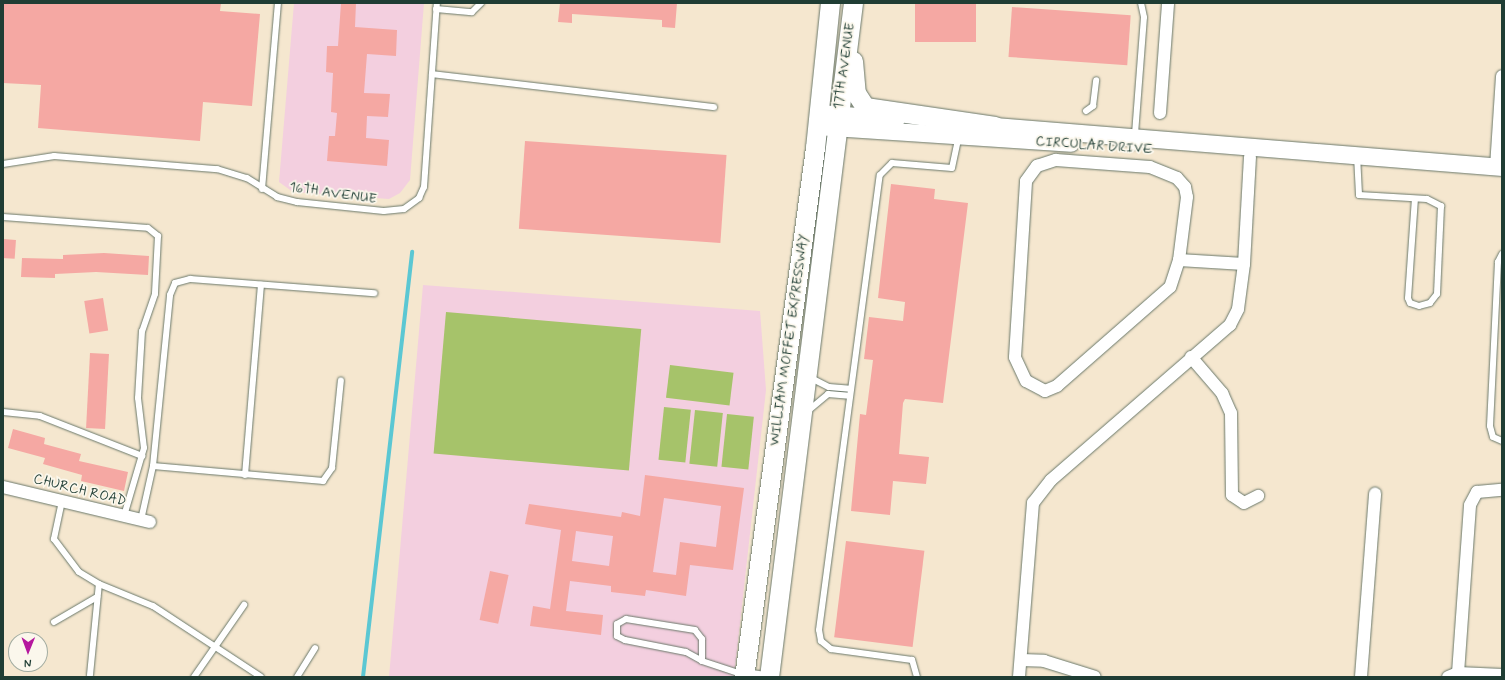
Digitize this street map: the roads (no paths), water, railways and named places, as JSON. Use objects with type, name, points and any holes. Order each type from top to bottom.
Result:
[{"type":"main road","points":[[817,3],[818,42],[824,50]]},
{"type":"main road","name":"WILLIAM MOFFET EXPRESSWAY","points":[[750,676],[818,120],[830,3]]},
{"type":"main road","name":"17TH AVENUE","points":[[837,122],[853,3]]},
{"type":"main road","points":[[849,36],[856,93],[865,107],[995,126]]},
{"type":"main road","name":"WILLIAM MOFFET EXPRESSWAY","points":[[769,677],[837,122]]},
{"type":"street","points":[[1160,113],[1168,3]]},
{"type":"street","points":[[1499,167],[1502,76]]},
{"type":"street","name":"CIRCULAR DRIVE","points":[[818,120],[959,136],[1134,142],[1499,167]]},
{"type":"street","name":"CIRCULAR DRIVE","points":[[837,122],[995,126],[1250,157],[1361,158]]},
{"type":"street","points":[[1020,677],[1029,520],[1038,494],[1191,357],[1224,331],[1234,318],[1244,264],[1250,157]]},
{"type":"street","points":[[1056,160],[1139,165],[1177,178],[1185,188],[1187,198],[1178,260],[1170,287],[1057,386],[1038,390],[1026,381],[1017,365],[1016,350],[1026,188],[1028,176],[1037,166],[1056,160]]},
{"type":"street","points":[[1178,260],[1244,264]]},
{"type":"street","points":[[1191,357],[1222,393],[1231,412],[1232,495],[1244,503],[1258,496]]},
{"type":"street","name":"CHURCH ROAD","points":[[3,486],[146,521]]},
{"type":"street","points":[[1502,490],[1477,492],[1470,505],[1453,675],[1502,675]]},
{"type":"street","points":[[1361,677],[1375,494]]},
{"type":"street","points":[[1020,660],[1044,661],[1095,677]]},
{"type":"lane","points":[[262,189],[278,3]]},
{"type":"lane","points":[[436,6],[472,12],[481,3]]},
{"type":"lane","points":[[1134,142],[1144,17],[1141,3]]},
{"type":"lane","name":"16TH AVENUE","points":[[3,164],[54,156],[218,169],[247,178],[262,189],[297,202],[384,212],[410,205],[424,187],[436,6]]},
{"type":"lane","points":[[432,74],[714,107]]},
{"type":"lane","points":[[1086,111],[1093,106],[1096,80]]},
{"type":"lane","points":[[917,677],[912,660],[834,650],[820,638],[849,392],[880,174],[886,166],[898,162],[950,169],[956,161],[959,136]]},
{"type":"lane","points":[[1361,158],[1358,195],[1415,199],[1439,203],[1443,212],[1437,294],[1430,303],[1414,305],[1408,298],[1415,199]]},
{"type":"lane","points":[[3,217],[148,228],[158,236],[155,294],[142,330],[138,398],[144,437],[142,456],[124,516]]},
{"type":"lane","points":[[1502,254],[1498,262],[1490,426],[1493,437],[1502,441]]},
{"type":"lane","points":[[146,521],[173,287],[184,278],[374,293]]},
{"type":"lane","points":[[245,475],[261,285]]},
{"type":"lane","points":[[806,375],[829,387],[849,392]]},
{"type":"lane","points":[[153,466],[314,482],[327,478],[332,468],[341,380]]},
{"type":"lane","points":[[801,420],[822,396],[849,392]]},
{"type":"lane","points":[[3,412],[40,416],[142,456]]},
{"type":"lane","points":[[62,501],[54,532],[56,546],[79,572],[98,584],[152,606],[262,677]]},
{"type":"lane","points":[[90,675],[98,584]]},
{"type":"lane","points":[[54,622],[97,596]]},
{"type":"lane","points":[[194,677],[244,605]]},
{"type":"lane","points":[[702,661],[702,639],[695,630],[626,619],[617,624],[620,639],[686,652],[702,661],[750,676]]},
{"type":"lane","points":[[297,677],[315,648]]},
{"type":"waterway","points":[[363,677],[412,252]]}]
